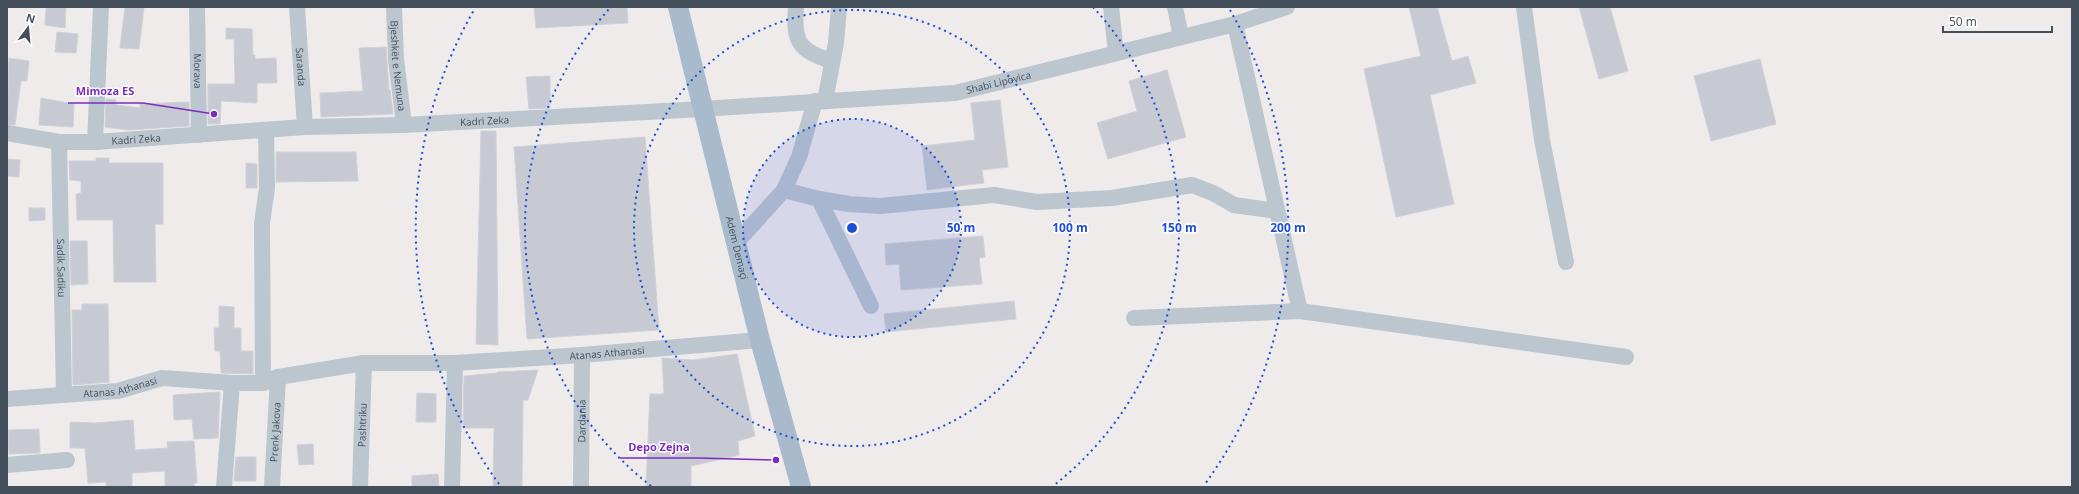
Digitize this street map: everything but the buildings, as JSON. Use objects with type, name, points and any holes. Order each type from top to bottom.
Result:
[{"type":"main road","name":"Adem Demaçi","points":[[678,7],[760,340],[801,487]]},
{"type":"street","points":[[95,142],[101,7]]},
{"type":"street","name":"Morava","points":[[197,7],[200,135]]},
{"type":"street","name":"Saranda","points":[[297,7],[305,127]]},
{"type":"street","name":"Bjeshkët e Nemuna","points":[[394,7],[396,59],[404,125]]},
{"type":"street","points":[[796,7],[794,26],[798,41],[805,50],[832,61]]},
{"type":"street","points":[[736,243],[784,190],[820,101],[832,61],[838,7]]},
{"type":"street","points":[[1111,7],[1116,53]]},
{"type":"street","points":[[1175,7],[1181,37]]},
{"type":"street","name":"Shabi Lipovica","points":[[702,109],[955,93],[1235,24],[1286,7]]},
{"type":"street","points":[[1524,7],[1542,140],[1566,262]]},
{"type":"street","points":[[1235,24],[1300,311]]},
{"type":"street","name":"Kadri Zeka","points":[[7,133],[59,142],[95,142],[305,127],[404,125],[702,109]]},
{"type":"street","points":[[263,383],[262,223],[267,188],[266,130]]},
{"type":"street","name":"Sadik Sadiku","points":[[59,142],[64,394]]},
{"type":"street","points":[[784,190],[819,199],[849,204],[880,206],[994,195],[1037,202],[1112,198],[1192,185],[1234,205],[1277,211]]},
{"type":"street","points":[[819,199],[870,306]]},
{"type":"street","points":[[1134,318],[1300,311],[1626,357]]},
{"type":"street","name":"Atanas Athanasi","points":[[7,399],[118,390],[162,378],[232,383],[263,383],[278,377],[364,363],[455,363],[582,355],[760,340]]},
{"type":"street","name":"Dardania","points":[[581,487],[582,355]]},
{"type":"street","name":"Pashtriku","points":[[360,487],[364,363]]},
{"type":"street","points":[[452,487],[455,363]]},
{"type":"street","name":"Prenk Jakova","points":[[272,487],[278,377]]},
{"type":"street","points":[[224,487],[232,383]]},
{"type":"street","points":[[7,465],[67,460]]},
{"type":"place","name":"Mimoza ES","points":[[214,114]]},
{"type":"place","name":"Depo Zejna","points":[[776,460]]}]
